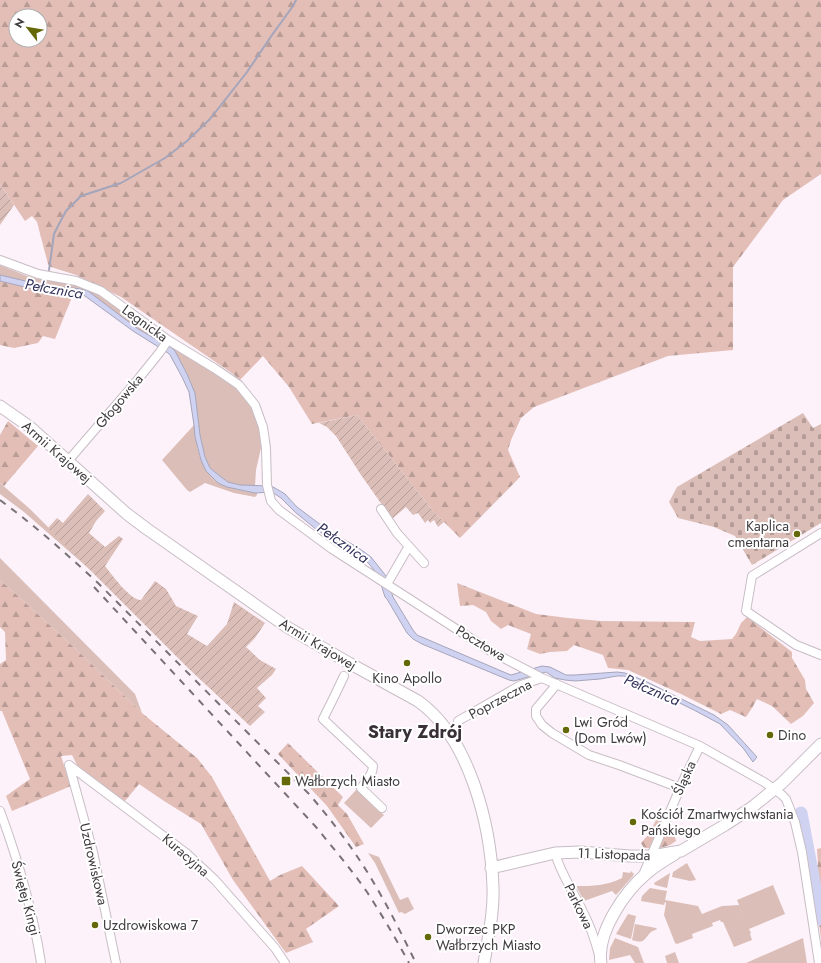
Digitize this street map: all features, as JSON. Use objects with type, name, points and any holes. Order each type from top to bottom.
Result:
[{"type":"main road","name":"Armii Krajowej","points":[[0,406],[30,427],[136,521],[272,617],[349,663],[411,697],[428,709],[448,732],[465,763],[475,788],[486,826],[493,888],[493,905],[484,963]]},
{"type":"main road","name":"11 Listopada","points":[[491,868],[555,854],[580,852],[651,856],[681,851],[737,818],[775,789],[820,746]]},
{"type":"main road","name":"Parkowa","points":[[601,961],[604,938],[617,908],[627,893],[641,878],[655,867],[681,851]]},
{"type":"street","name":"Legnicka","points":[[0,260],[38,274],[76,281],[100,291],[168,340],[240,385],[255,404],[262,427]]},
{"type":"street","name":"Głogowska","points":[[68,461],[135,383],[168,340]]},
{"type":"street","name":"Pocztowa","points":[[262,427],[266,448],[267,485],[271,501],[278,510],[332,549],[378,578],[390,583],[492,652],[540,677],[700,746],[775,789],[786,799],[795,822],[802,852],[819,963]]},
{"type":"street","points":[[381,509],[397,533],[424,563]]},
{"type":"street","points":[[821,533],[752,576],[746,610],[796,645],[821,655]]},
{"type":"street","points":[[390,583],[409,546]]},
{"type":"street","points":[[344,676],[322,719],[373,766],[370,776],[361,788],[382,808]]},
{"type":"street","name":"Poprzeczna","points":[[458,721],[521,685],[540,677]]},
{"type":"street","points":[[557,684],[536,709],[536,716],[542,725],[558,737],[589,755],[680,788]]},
{"type":"street","name":"Śląska","points":[[641,878],[700,746]]},
{"type":"street","name":"Uzdrowiskowa","points":[[69,765],[93,852],[116,963]]},
{"type":"street","name":"Kuracyjna","points":[[69,765],[186,853],[215,880],[260,930],[285,963]]},
{"type":"street","name":"Świętej Kingi","points":[[0,810],[20,870],[38,943],[41,963]]},
{"type":"street","name":"Parkowa","points":[[555,854],[560,870],[584,913],[601,961]]},
{"type":"green space","points":[[0,0],[821,0],[821,174],[783,200],[733,267],[733,350],[668,356],[534,407],[521,418],[508,450],[520,477],[460,538],[434,512],[357,415],[312,424],[289,387],[263,356],[240,380],[121,297],[76,275],[51,267],[48,264],[37,222],[32,216],[25,221],[0,184]]},
{"type":"green space","points":[[0,184],[14,205],[0,225]]},
{"type":"green space","points":[[0,265],[27,276],[74,284],[94,291],[162,340],[161,342],[138,329],[87,291],[40,284],[0,275]]},
{"type":"green space","points":[[0,281],[37,290],[74,292],[55,339],[43,336],[38,343],[14,348],[0,345]]},
{"type":"green space","points":[[172,348],[176,348],[238,387],[253,406],[260,428],[261,448],[256,470],[255,486],[240,485],[228,482],[210,468],[205,457],[200,435],[195,393],[187,374]]},
{"type":"green space","points":[[803,413],[813,428],[821,424],[821,523],[752,565],[735,536],[714,527],[678,518],[669,502],[677,487]]},
{"type":"green space","points":[[357,415],[434,512],[444,522],[438,527],[434,520],[430,523],[428,520],[425,523],[418,513],[413,515],[406,507],[392,519],[336,436],[327,427],[319,423]]},
{"type":"green space","points":[[8,421],[38,446],[4,486],[0,483],[0,435]]},
{"type":"green space","points":[[194,425],[200,457],[212,478],[225,486],[257,493],[255,497],[234,493],[205,483],[190,492],[187,490],[162,460]]},
{"type":"green space","points":[[0,483],[30,509],[95,574],[24,512],[0,494]]},
{"type":"green space","points":[[88,494],[105,511],[96,521],[89,533],[105,547],[119,536],[123,539],[105,566],[132,596],[141,600],[155,581],[166,589],[176,606],[198,616],[187,634],[207,646],[227,624],[234,602],[265,623],[255,638],[246,647],[260,660],[276,669],[272,675],[257,688],[266,698],[258,706],[265,712],[250,726],[189,669],[48,528],[57,518],[63,523]]},
{"type":"green space","points":[[0,558],[135,694],[142,713],[79,652],[0,581]]},
{"type":"green space","points":[[0,581],[79,652],[142,713],[197,758],[212,777],[270,881],[302,866],[339,906],[306,929],[313,942],[286,953],[233,880],[201,824],[139,784],[125,801],[80,771],[72,755],[61,756],[71,786],[12,811],[6,796],[30,779],[2,711],[0,711],[0,664],[6,660],[5,632],[0,627]]},
{"type":"green space","points":[[457,583],[536,614],[601,621],[695,622],[691,637],[700,641],[732,639],[741,623],[747,617],[792,652],[792,658],[805,680],[806,689],[814,703],[803,716],[791,724],[772,706],[757,699],[746,717],[730,710],[721,714],[628,670],[608,668],[603,655],[574,645],[567,651],[540,654],[527,649],[531,634],[508,625],[501,629],[491,621],[486,612],[473,605],[460,606]]},
{"type":"green space","points":[[288,743],[343,797],[338,805],[347,814],[364,844],[356,847],[327,806],[278,754]]},
{"type":"green space","points":[[357,789],[384,815],[371,828],[344,803]]},
{"type":"green space","points":[[664,813],[667,813],[653,848],[644,848],[641,843],[649,834],[657,818]]},
{"type":"green space","points":[[662,833],[675,837],[676,841],[670,845],[657,849]]},
{"type":"green space","points":[[821,848],[821,939],[810,866],[818,865],[817,849]]},
{"type":"green space","points":[[368,853],[379,857],[400,900],[408,897],[414,909],[405,914],[401,912],[399,913],[375,863]]},
{"type":"green space","points":[[687,863],[696,880],[690,881],[672,877],[673,872]]},
{"type":"green space","points":[[631,871],[634,874],[633,876],[616,895],[612,891],[584,901],[576,886],[594,886],[610,883],[622,878],[623,872],[630,873]]},
{"type":"green space","points":[[670,873],[667,888],[655,885],[654,883]]},
{"type":"green space","points":[[773,885],[785,914],[749,929],[737,900]]},
{"type":"green space","points":[[650,888],[667,891],[665,900],[698,906],[702,914],[722,906],[739,905],[751,933],[752,940],[734,947],[723,922],[720,920],[712,923],[713,926],[692,934],[693,938],[677,944],[675,943],[664,915],[666,903],[665,902],[664,905],[641,901],[642,896]]},
{"type":"green space","points":[[628,914],[636,916],[631,939],[616,934]]},
{"type":"green space","points":[[635,924],[657,929],[639,942],[632,940]]},
{"type":"green space","points":[[615,938],[638,947],[644,963],[635,963],[630,955],[609,960],[610,948]]},
{"type":"green space","points":[[803,938],[807,963],[746,963]]},
{"type":"green space","points":[[675,952],[679,963],[667,963],[665,956]]},
{"type":"water","points":[[0,275],[40,284],[88,291],[138,329],[172,348],[187,374],[195,393],[200,435],[205,457],[210,468],[228,482],[240,485],[271,486],[275,488],[285,494],[297,507],[325,528],[371,557],[386,576],[393,597],[417,635],[511,675],[542,666],[550,667],[566,675],[617,672],[625,673],[645,681],[714,715],[728,725],[757,757],[753,762],[743,748],[720,724],[624,676],[575,681],[555,678],[546,672],[514,681],[413,639],[407,633],[385,597],[378,575],[362,557],[317,530],[281,498],[272,492],[255,493],[227,487],[218,483],[206,471],[201,460],[195,437],[189,392],[168,353],[133,331],[85,296],[74,292],[37,290],[0,281]]},
{"type":"waterway","points":[[49,270],[54,234],[66,211],[81,196],[121,183],[165,158],[187,141],[210,119],[247,72],[296,0]]},
{"type":"waterway","name":"Pełcznica","points":[[801,813],[821,919]]},
{"type":"railway","points":[[0,500],[51,540],[99,584],[309,794],[327,815],[368,873],[381,894],[416,963]]},
{"type":"railway","points":[[94,587],[316,827],[367,892],[409,963]]},
{"type":"place","name":"Kaplica cmentarna","points":[[797,534]]},
{"type":"place","name":"Kino Apollo","points":[[407,663]]},
{"type":"place","name":"Lwi Gród (Dom Lwów)","points":[[566,730]]},
{"type":"place","name":"Dino","points":[[770,735]]},
{"type":"place","name":"Wałbrzych Miasto","points":[[286,781]]},
{"type":"place","name":"Kościół Zmartwychwstania Pańskiego","points":[[633,822]]},
{"type":"place","name":"Uzdrowiskowa 7","points":[[95,925]]},
{"type":"place","name":"Dworzec PKP Wałbrzych Miasto","points":[[428,937]]},
{"type":"district","name":"Stary Zdrój","points":[[415,732]]}]
